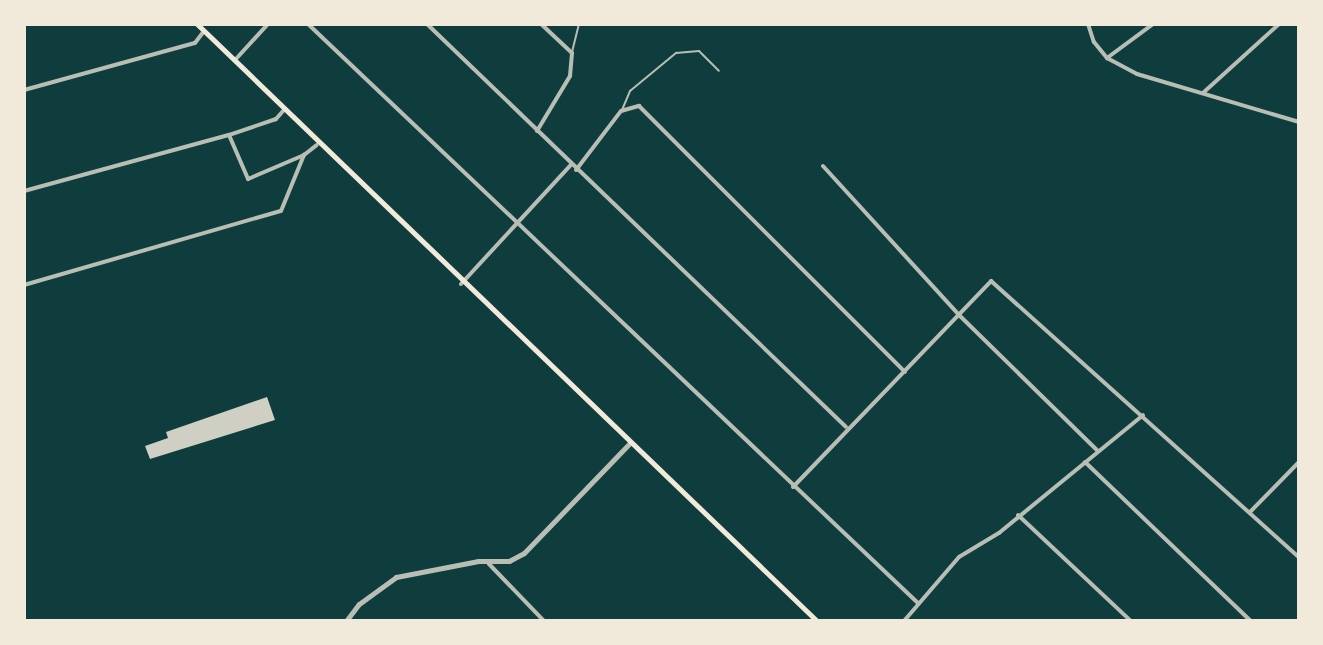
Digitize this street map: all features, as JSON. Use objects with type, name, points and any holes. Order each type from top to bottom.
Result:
[{"type":"main road","points":[[197,24],[461,284],[817,621]]},
{"type":"street","points":[[235,60],[268,24]]},
{"type":"street","points":[[308,24],[516,226],[918,603]]},
{"type":"street","points":[[427,24],[573,168],[846,427]]},
{"type":"street","points":[[537,131],[570,76],[572,53],[541,24]]},
{"type":"street","points":[[1088,24],[1094,42],[1107,58],[1137,74],[1299,122]]},
{"type":"street","points":[[1107,58],[1153,24]]},
{"type":"street","points":[[1203,92],[1279,24]]},
{"type":"street","points":[[24,90],[195,43],[204,31]]},
{"type":"street","points":[[461,284],[573,168],[621,111],[639,106],[905,372]]},
{"type":"street","points":[[24,191],[229,135],[276,119],[283,111]]},
{"type":"street","points":[[229,135],[248,179],[304,155],[317,145]]},
{"type":"street","points":[[24,285],[281,211],[304,155]]},
{"type":"street","points":[[823,166],[960,316],[1098,451]]},
{"type":"street","points":[[793,487],[846,427],[905,372],[991,281],[1299,557]]},
{"type":"street","points":[[904,621],[959,557],[1018,515],[1143,415]]},
{"type":"street","points":[[489,564],[524,553],[630,443]]},
{"type":"street","points":[[1085,462],[1251,621]]},
{"type":"street","points":[[1250,512],[1299,462]]},
{"type":"street","points":[[1018,515],[1131,621]]},
{"type":"street","points":[[346,621],[368,595],[396,577],[478,561],[489,564],[544,621]]},
{"type":"lane","points":[[572,53],[579,24]]},
{"type":"lane","points":[[621,111],[630,91],[676,53],[699,51],[719,71]]},
{"type":"building","points":[[267,397],[275,420],[150,459],[145,446],[168,438],[166,432]]}]
